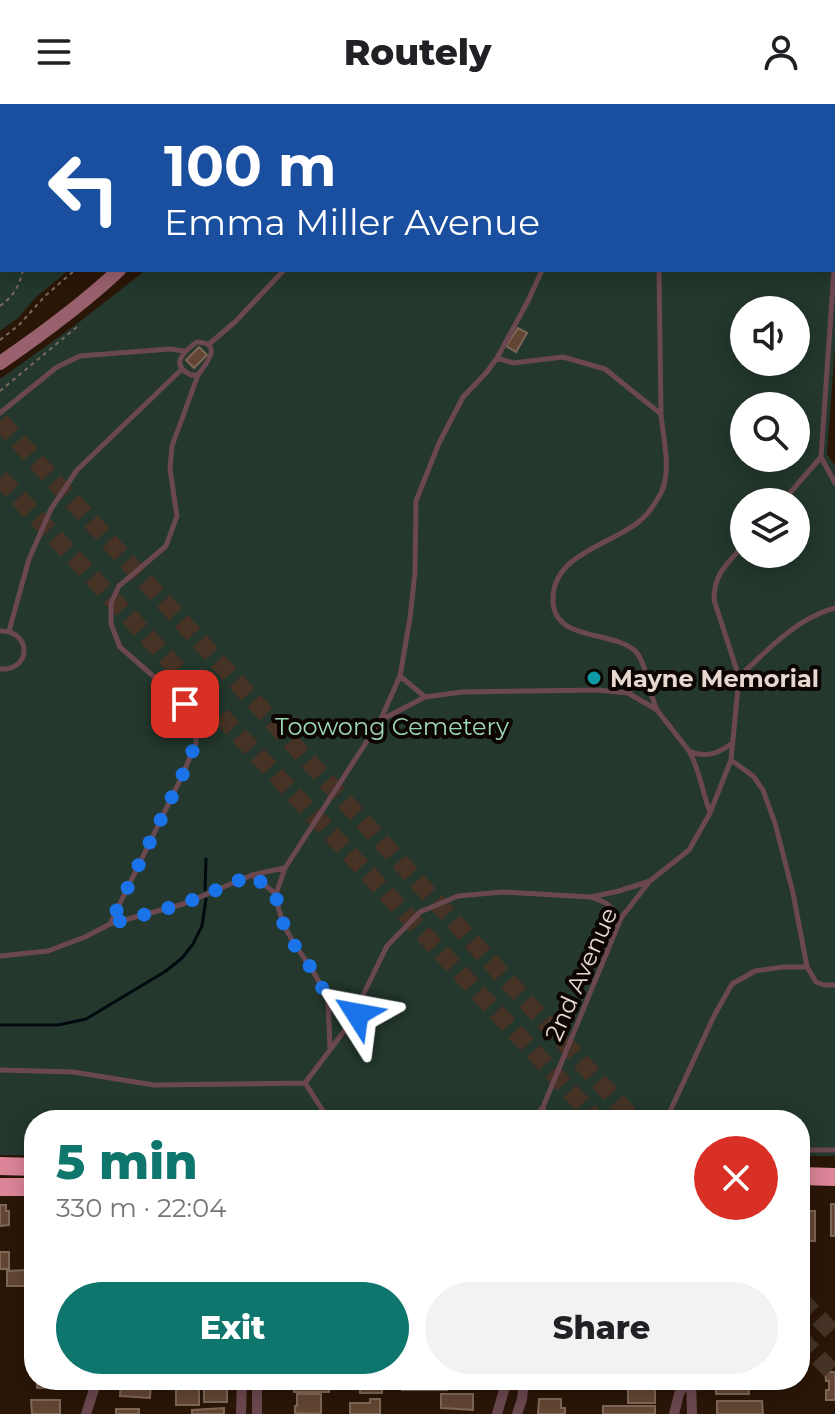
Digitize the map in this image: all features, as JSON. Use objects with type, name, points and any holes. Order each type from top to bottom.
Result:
[{"type":"highway","points":[[0,1166],[24,1167]]},
{"type":"highway","points":[[0,1176],[24,1177]]},
{"type":"highway","points":[[810,1176],[835,1177]]},
{"type":"highway","points":[[0,1187],[24,1187]]},
{"type":"main road","points":[[0,363],[60,321],[117,272]]},
{"type":"street","points":[[86,1414],[94,1390]]},
{"type":"street","points":[[241,1414],[242,1390]]},
{"type":"street","points":[[257,1390],[257,1414]]},
{"type":"street","points":[[497,1414],[504,1390]]},
{"type":"street","points":[[517,1414],[523,1390]]},
{"type":"street","points":[[674,1414],[682,1390]]},
{"type":"street","points":[[690,1390],[692,1414]]},
{"type":"lane","points":[[208,345],[235,322],[282,272]]},
{"type":"lane","points":[[330,1049],[328,999],[314,972],[290,939],[278,911],[276,894],[285,868],[380,721],[400,676],[415,572],[416,501],[439,443],[463,397],[497,358],[541,272]]},
{"type":"lane","points":[[659,272],[661,414],[667,466],[662,491],[643,518],[583,553],[559,575],[552,599],[564,624],[627,645],[640,657],[657,710],[695,762],[710,813]]},
{"type":"lane","points":[[834,272],[821,457],[835,483]]},
{"type":"lane","points":[[110,924],[196,743],[196,728],[185,704],[120,647],[111,624],[111,603],[119,586],[166,546],[177,516],[170,469],[172,446],[198,375],[211,358],[212,351],[203,342],[197,342],[184,351],[180,361],[185,373],[198,375]]},
{"type":"lane","points":[[0,413],[57,367],[80,356],[170,349],[184,351]]},
{"type":"lane","points":[[497,358],[513,363],[563,357],[605,369],[661,414]]},
{"type":"lane","points":[[9,631],[29,559],[51,509],[77,470],[182,369]]},
{"type":"lane","points":[[794,488],[821,457]]},
{"type":"lane","points":[[730,562],[717,577],[714,600],[739,677],[776,642],[818,612],[835,608]]},
{"type":"lane","points":[[0,631],[9,631],[20,638],[24,651],[14,667],[0,669]]},
{"type":"lane","points":[[628,693],[646,673]]},
{"type":"lane","points":[[400,676],[425,697]]},
{"type":"lane","name":"2nd Avenue","points":[[540,1110],[621,918],[650,881],[689,850],[710,813],[731,760],[739,677]]},
{"type":"lane","points":[[380,721],[425,697],[462,692],[597,690],[628,693],[657,710]]},
{"type":"lane","points":[[689,751],[700,756],[711,755],[731,743]]},
{"type":"lane","points":[[731,760],[753,776],[763,790],[793,893],[807,967],[816,982],[835,985]]},
{"type":"lane","points":[[0,956],[48,951],[110,924],[183,904],[252,875],[285,868]]},
{"type":"lane","points":[[252,875],[276,894]]},
{"type":"lane","points":[[305,1083],[357,1014],[387,946],[420,912],[458,896],[502,892],[591,897],[650,881]]},
{"type":"lane","points":[[591,897],[606,903],[621,918]]},
{"type":"lane","points":[[671,1110],[732,984],[755,971],[807,967]]},
{"type":"lane","points":[[328,999],[357,1014]]},
{"type":"lane","points":[[0,1070],[73,1072],[154,1085],[305,1083]]},
{"type":"lane","points":[[305,1083],[323,1110]]},
{"type":"lane","points":[[810,1150],[835,1150]]},
{"type":"path","points":[[0,306],[14,294],[23,272]]},
{"type":"path","points":[[0,340],[73,272]]},
{"type":"path","points":[[0,391],[78,326]]},
{"type":"green space","points":[[0,272],[67,272],[36,297],[18,318],[0,331]]},
{"type":"green space","name":"Toowong Cemetery","points":[[143,272],[835,272],[835,347],[827,454],[835,466],[835,1156],[810,1156],[810,1110],[24,1110],[24,1155],[0,1155],[0,379]]},
{"type":"building","points":[[518,328],[527,333],[516,352],[506,346]]},
{"type":"building","points":[[199,347],[207,355],[194,368],[186,360]]},
{"type":"building","points":[[831,1204],[835,1204],[835,1236],[831,1236]]},
{"type":"building","points":[[0,1205],[6,1205],[6,1211],[9,1211],[9,1225],[0,1226]]},
{"type":"building","points":[[810,1211],[815,1211],[815,1241],[810,1241]]},
{"type":"building","points":[[0,1252],[9,1252],[9,1269],[0,1269]]},
{"type":"building","points":[[24,1270],[24,1286],[7,1286],[7,1271]]},
{"type":"building","points":[[825,1372],[835,1372],[835,1400],[826,1400],[829,1381],[826,1381]]},
{"type":"building","points":[[120,1390],[150,1390],[150,1398],[120,1396]]},
{"type":"building","points":[[176,1390],[199,1390],[199,1405],[176,1405]]},
{"type":"building","points":[[204,1390],[227,1390],[227,1402],[204,1402]]},
{"type":"building","points":[[294,1390],[329,1390],[329,1392]]},
{"type":"building","points":[[360,1390],[382,1390],[382,1393],[360,1393]]},
{"type":"building","points":[[628,1390],[655,1390],[655,1403],[628,1403]]},
{"type":"building","points":[[716,1390],[749,1390],[749,1394],[716,1394]]},
{"type":"building","points":[[297,1394],[321,1394],[321,1414],[295,1413]]},
{"type":"building","points":[[441,1394],[473,1394],[473,1410],[441,1408]]},
{"type":"building","points":[[370,1399],[380,1399],[380,1414],[350,1414],[350,1403],[370,1403]]},
{"type":"building","points":[[539,1399],[561,1399],[565,1414],[538,1414]]},
{"type":"building","points":[[31,1400],[60,1400],[60,1414],[32,1414]]},
{"type":"building","points":[[717,1401],[762,1401],[763,1414],[717,1414]]},
{"type":"building","points":[[603,1406],[655,1406],[655,1414],[603,1414]]},
{"type":"building","points":[[224,1408],[224,1414],[192,1414],[192,1410]]},
{"type":"building","points":[[116,1409],[139,1409],[139,1414],[116,1414]]},
{"type":"waterway","points":[[205,890],[206,859]]},
{"type":"waterway","points":[[0,1025],[58,1025],[86,1019],[166,971],[193,944],[202,926],[206,899]]},
{"type":"tunnel","points":[[0,421],[625,1110]]},
{"type":"tunnel","points":[[0,478],[588,1110]]},
{"type":"tunnel","points":[[810,1309],[835,1335]]},
{"type":"tunnel","points":[[810,1349],[835,1375]]},
{"type":"place","name":"Mayne Memorial","points":[[594,678]]},
{"type":"route","points":[[185,704],[196,728],[196,743],[110,924],[183,904],[252,875],[276,894],[278,911],[290,939],[314,972],[328,999],[357,1014]]}]
